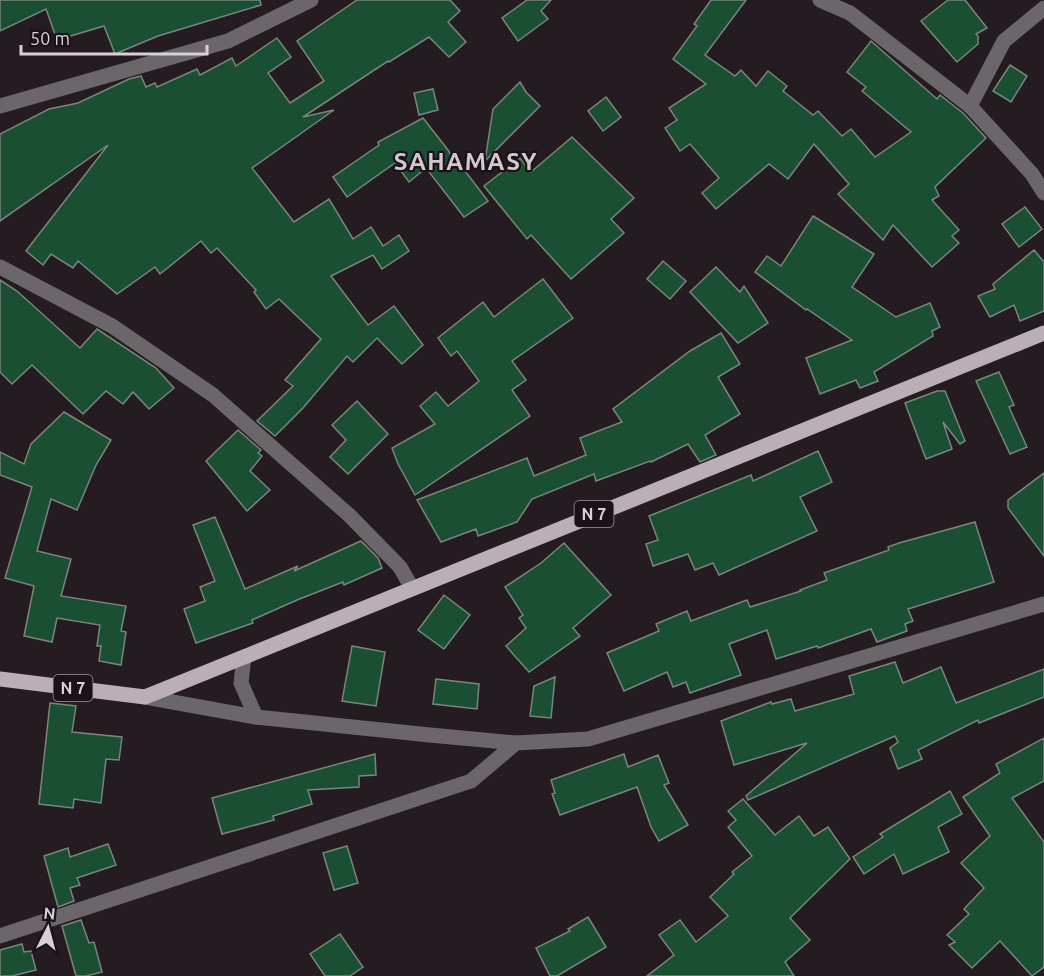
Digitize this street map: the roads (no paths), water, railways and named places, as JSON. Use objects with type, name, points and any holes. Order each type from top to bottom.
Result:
[{"type":"main road","name":"N 7","points":[[0,679],[145,697],[1044,333]]},
{"type":"street","points":[[0,106],[228,41],[311,0]]},
{"type":"street","points":[[820,0],[850,12],[970,106],[1032,174],[1044,193]]},
{"type":"street","points":[[970,106],[1004,42],[1044,8]]},
{"type":"street","points":[[0,267],[112,326],[213,395],[349,515],[400,567],[412,588]]},
{"type":"street","points":[[145,697],[256,717],[516,743],[588,738],[1044,604]]},
{"type":"street","points":[[244,657],[241,684],[256,717]]},
{"type":"street","points":[[0,936],[471,781],[516,743]]},
{"type":"district","name":"SAHAMASY","points":[[466,162]]}]
